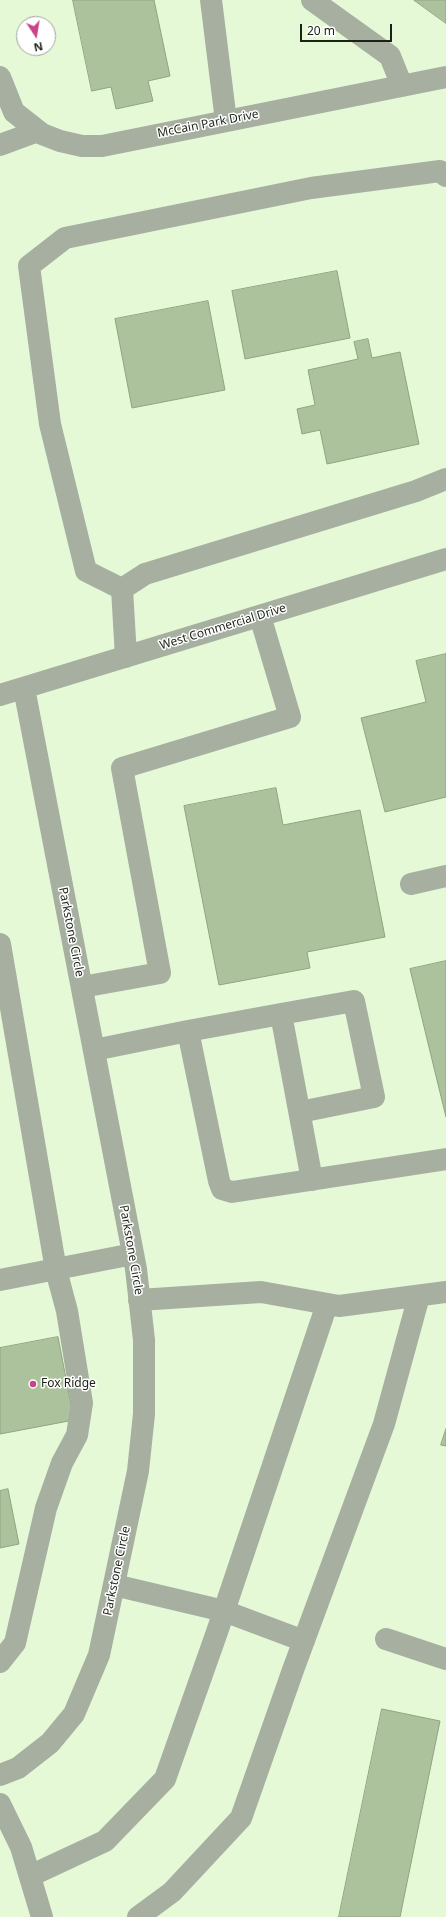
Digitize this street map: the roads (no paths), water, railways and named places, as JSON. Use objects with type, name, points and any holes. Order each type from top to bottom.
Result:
[{"type":"street","points":[[211,0],[226,121]]},
{"type":"street","points":[[312,0],[390,56],[402,86]]},
{"type":"street","name":"McCain Park Drive","points":[[0,77],[14,112],[38,131],[60,141],[82,146],[102,146],[446,77]]},
{"type":"street","points":[[0,144],[38,131]]},
{"type":"street","points":[[122,589],[86,571],[50,424],[29,266],[64,238],[311,188],[440,171],[446,176]]},
{"type":"street","points":[[122,589],[145,574],[416,491],[446,479]]},
{"type":"street","name":"West Commercial Drive","points":[[0,695],[446,559]]},
{"type":"street","points":[[122,589],[126,657]]},
{"type":"street","points":[[82,987],[160,973],[122,768],[290,718],[260,616]]},
{"type":"street","name":"Parkstone Circle","points":[[0,1775],[18,1768],[50,1743],[74,1714],[99,1655],[138,1471],[144,1414],[144,1340],[133,1254],[24,688]]},
{"type":"street","points":[[411,884],[446,876]]},
{"type":"street","points":[[0,944],[56,1270],[67,1311],[82,1403],[77,1435],[62,1463],[46,1508],[15,1643],[0,1662]]},
{"type":"street","points":[[94,1050],[354,1000],[374,1097],[300,1112]]},
{"type":"street","points":[[281,1014],[312,1180]]},
{"type":"street","points":[[188,1031],[219,1181],[222,1189],[232,1192],[446,1159]]},
{"type":"street","points":[[0,1280],[133,1254]]},
{"type":"street","points":[[140,1300],[261,1292],[339,1306],[446,1292]]},
{"type":"street","points":[[138,1917],[172,1892],[241,1818],[384,1424],[419,1296]]},
{"type":"street","points":[[30,1876],[105,1841],[165,1779],[224,1611],[327,1304]]},
{"type":"street","points":[[114,1585],[224,1611],[304,1641]]},
{"type":"street","points":[[386,1639],[446,1659]]},
{"type":"street","points":[[0,1804],[21,1847],[42,1917]]},
{"type":"place","name":"Fox Ridge","points":[[33,1384]]}]
